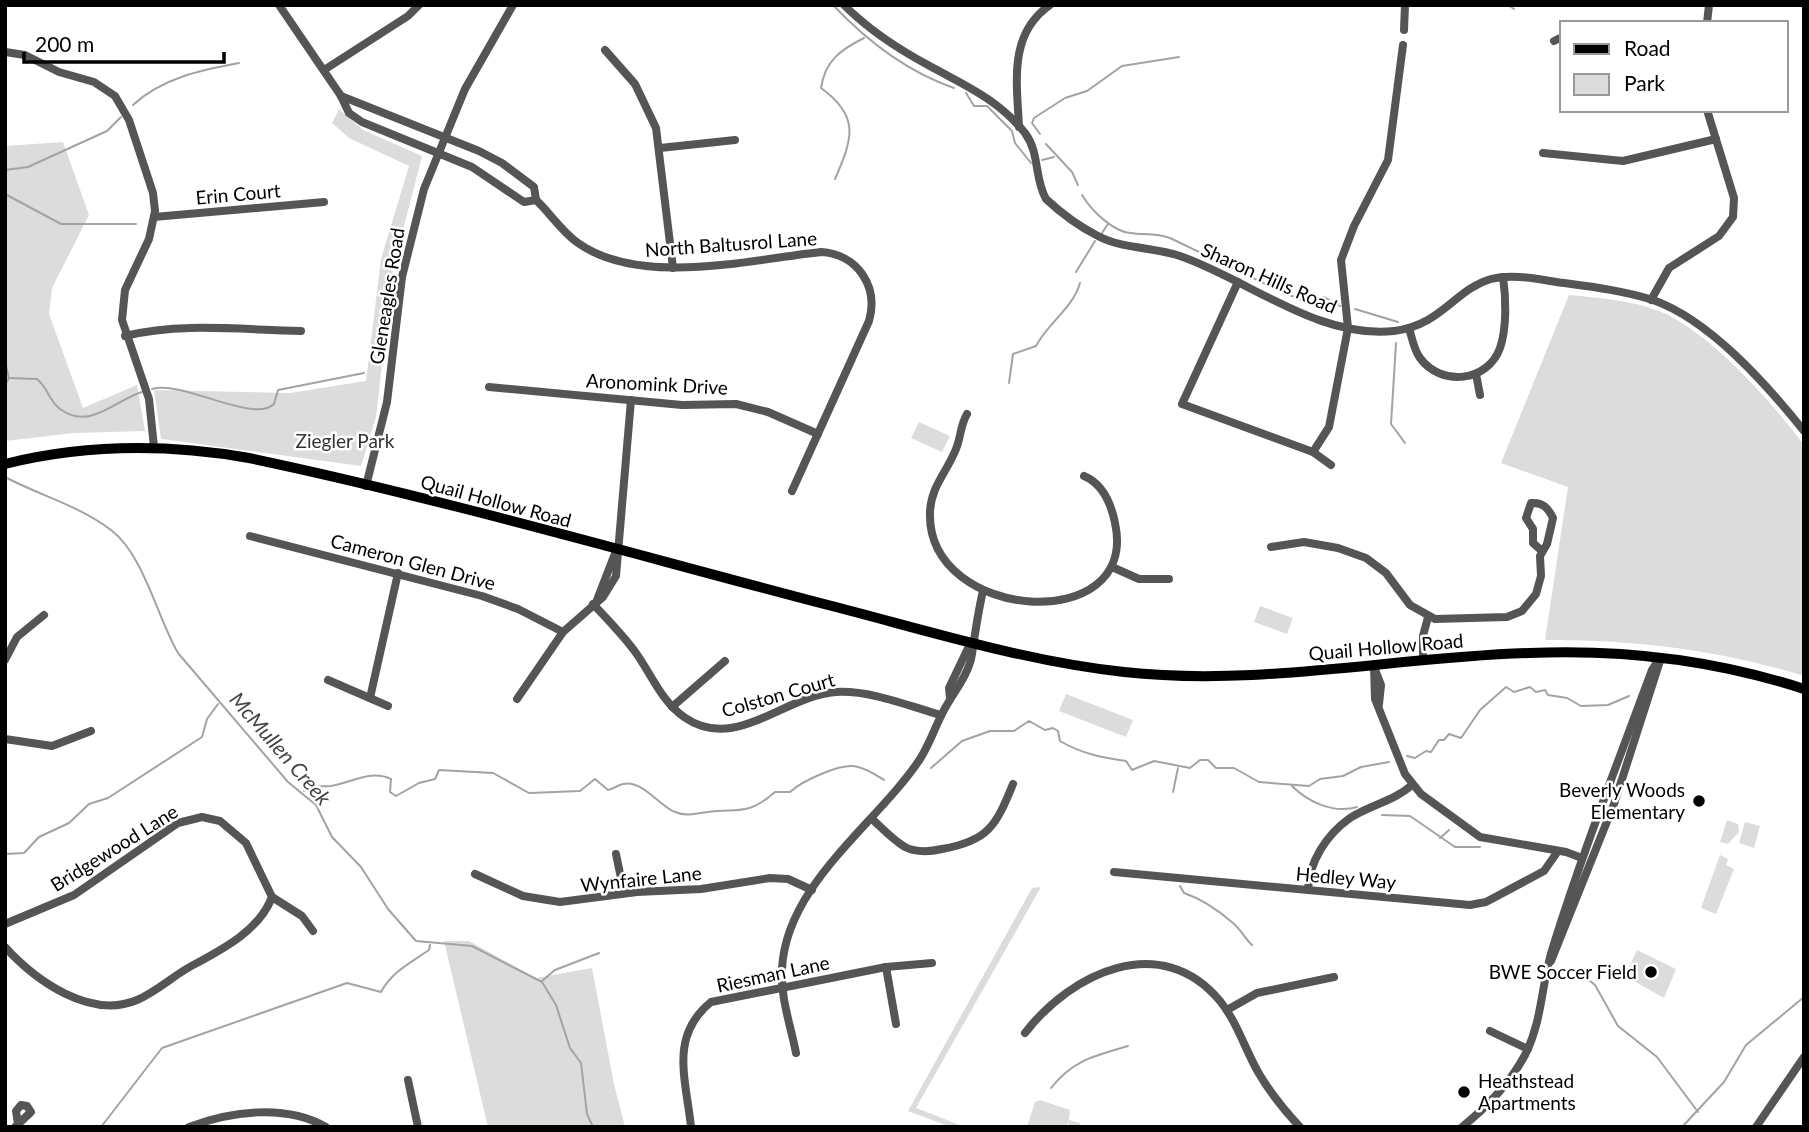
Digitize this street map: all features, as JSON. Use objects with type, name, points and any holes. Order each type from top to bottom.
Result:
[{"type":"main road","name":"Quail Hollow Road","points":[[5,464],[80,452],[154,447],[249,457],[971,642],[1068,664],[1171,676],[1219,677],[1423,660],[1585,652],[1660,657],[1766,677],[1804,689]]},
{"type":"street","name":"North Baltusrol Lane","points":[[279,5],[341,96],[349,113],[362,122],[491,176],[524,202],[536,200],[567,234],[591,251],[634,267],[673,268],[821,252],[842,257],[860,270],[871,292],[872,314],[792,491]]},
{"type":"street","points":[[324,71],[408,16],[419,5]]},
{"type":"street","name":"Gleneagles Road","points":[[366,486],[387,401],[405,259],[417,211],[437,152],[465,89],[513,5]]},
{"type":"street","name":"Sharon Hills Road","points":[[844,5],[869,28],[904,51],[988,97],[1019,127],[1032,145],[1041,190],[1046,199],[1081,226],[1107,240],[1180,256],[1348,328],[1384,331],[1409,328],[1438,315],[1475,286],[1503,277],[1611,290],[1651,300],[1688,319],[1736,358],[1766,387],[1804,432]]},
{"type":"street","points":[[1019,127],[1019,48],[1031,21],[1050,5]]},
{"type":"street","points":[[1404,30],[1405,5]]},
{"type":"street","points":[[1313,452],[1329,427],[1348,328],[1341,260],[1354,226],[1388,160],[1403,45]]},
{"type":"street","points":[[605,50],[628,75],[645,100],[660,148],[673,268]]},
{"type":"street","points":[[5,52],[25,55],[59,72],[94,82],[115,96],[126,112],[155,200],[149,239],[125,290],[121,308],[125,336],[147,390],[154,447]]},
{"type":"street","points":[[341,96],[502,163],[534,187],[536,200]]},
{"type":"street","points":[[1651,300],[1669,268],[1719,236],[1733,217],[1734,198],[1708,112]]},
{"type":"street","points":[[1543,153],[1623,161],[1716,139]]},
{"type":"street","points":[[660,148],[735,140]]},
{"type":"street","name":"Erin Court","points":[[154,218],[324,202]]},
{"type":"street","points":[[1409,328],[1418,356],[1427,366],[1451,378],[1476,374],[1493,359],[1500,347],[1505,292],[1503,277]]},
{"type":"street","points":[[1238,282],[1182,404],[1313,452],[1331,465]]},
{"type":"street","points":[[125,336],[148,330],[175,328],[300,331]]},
{"type":"street","points":[[1476,374],[1480,395]]},
{"type":"street","name":"Aronomink Drive","points":[[489,387],[631,400],[754,407],[818,434]]},
{"type":"street","points":[[517,699],[563,632],[595,603],[616,551],[631,400]]},
{"type":"street","points":[[967,414],[960,426],[956,449],[935,483],[929,514],[945,563],[966,582],[983,592],[1026,603],[1091,591],[1105,580],[1112,567],[1116,526],[1110,505],[1101,488],[1084,476]]},
{"type":"street","points":[[1270,547],[1291,542],[1316,543],[1366,558],[1386,573],[1410,605],[1428,617],[1443,620],[1507,617],[1522,611],[1531,601],[1539,585],[1542,551],[1547,544],[1553,518],[1548,508],[1531,503],[1526,518],[1533,529],[1533,543],[1542,551]]},
{"type":"street","name":"Cameron Glen Drive","points":[[250,537],[398,573],[503,603],[563,632]]},
{"type":"street","points":[[1112,567],[1139,579],[1169,579]]},
{"type":"street","points":[[370,698],[398,573]]},
{"type":"street","points":[[796,1053],[784,986],[783,957],[800,911],[823,873],[872,818],[922,755],[950,699],[951,683],[971,642],[983,592]]},
{"type":"street","name":"Colston Court","points":[[595,603],[634,650],[673,707],[699,725],[728,729],[820,695],[846,692],[941,715]]},
{"type":"street","points":[[5,660],[17,637],[44,615]]},
{"type":"street","points":[[1423,660],[1423,636],[1428,617]]},
{"type":"street","points":[[1462,1127],[1506,1084],[1528,1049],[1540,1016],[1549,963],[1582,858],[1652,670],[1660,657]]},
{"type":"street","points":[[1549,963],[1556,956],[1614,804],[1660,657]]},
{"type":"street","points":[[673,707],[725,661]]},
{"type":"street","points":[[1374,666],[1373,689],[1391,742],[1412,785],[1480,837],[1582,858]]},
{"type":"street","points":[[328,680],[388,706]]},
{"type":"street","points":[[5,739],[52,746],[91,731]]},
{"type":"street","points":[[872,818],[898,842],[912,850],[931,852],[958,847],[978,839],[994,825],[1013,785]]},
{"type":"street","points":[[1308,890],[1309,871],[1314,858],[1344,824],[1398,796],[1412,785]]},
{"type":"street","name":"Bridgewood Lane","points":[[5,924],[80,891],[178,823],[196,817],[220,821],[246,843],[272,897]]},
{"type":"street","name":"Hedley Way","points":[[1114,873],[1477,905],[1544,871],[1558,851]]},
{"type":"street","points":[[616,854],[624,893]]},
{"type":"street","name":"Wynfaire Lane","points":[[475,874],[523,896],[545,901],[701,889],[770,878],[789,879],[811,890]]},
{"type":"street","points":[[5,947],[33,973],[60,989],[96,1004],[120,1005],[140,999],[237,939],[257,920],[272,897],[302,916],[313,931]]},
{"type":"street","name":"Riesman Lane","points":[[691,1127],[683,1050],[688,1026],[711,1002],[886,967],[932,962]]},
{"type":"street","points":[[1025,1033],[1052,1003],[1091,976],[1138,964],[1158,965],[1192,978],[1212,993],[1227,1010],[1259,1073],[1300,1127]]},
{"type":"street","points":[[886,967],[897,1024]]},
{"type":"street","points":[[1227,1010],[1257,993],[1334,977]]},
{"type":"street","points":[[1490,1031],[1528,1049]]},
{"type":"street","points":[[1756,1127],[1804,1057]]},
{"type":"street","points":[[408,1080],[418,1127]]},
{"type":"street","points":[[189,1127],[278,1111],[305,1116],[326,1127]]},
{"type":"green space","name":"Ziegler Park","points":[[339,109],[363,130],[422,156],[393,269],[376,417],[361,466],[161,439],[154,390],[290,393],[366,381],[381,259],[409,166],[349,138],[332,123]]},
{"type":"green space","points":[[63,142],[89,215],[52,288],[49,314],[83,408],[137,385],[145,431],[74,433],[5,441],[5,146]]},
{"type":"green space","points":[[1569,295],[1637,304],[1678,321],[1698,334],[1738,369],[1804,445],[1804,676],[1740,659],[1676,648],[1545,640],[1568,487],[1501,463]]},
{"type":"green space","points":[[919,422],[950,436],[942,452],[911,438]]},
{"type":"green space","points":[[1260,606],[1293,618],[1287,634],[1254,622]]},
{"type":"green space","points":[[1066,694],[1133,720],[1126,737],[1059,711]]},
{"type":"green space","points":[[1727,820],[1738,824],[1739,832],[1728,844],[1720,842]]},
{"type":"green space","points":[[1745,822],[1760,826],[1754,848],[1739,843]]},
{"type":"green space","points":[[1720,855],[1728,859],[1726,865],[1734,869],[1716,914],[1701,908]]},
{"type":"green space","points":[[1041,887],[916,1108],[965,1127],[951,1127],[908,1111],[1032,888]]},
{"type":"green space","points":[[444,941],[469,941],[536,978],[592,968],[625,1127],[488,1127]]},
{"type":"green space","name":"BWE Soccer Field","points":[[1637,950],[1676,969],[1664,998],[1625,976]]},
{"type":"green space","points":[[1040,1100],[1070,1110],[1069,1120],[1080,1123],[1079,1127],[1068,1127],[1069,1121],[1066,1127],[1027,1127],[1035,1102]]},
{"type":"waterway","points":[[833,5],[889,54],[920,73],[954,88]]},
{"type":"waterway","points":[[1508,5],[1514,9]]},
{"type":"waterway","points":[[835,179],[846,151],[849,129],[842,108],[821,88],[826,70],[835,57],[864,38]]},
{"type":"waterway","points":[[1040,134],[1032,123],[1034,118],[1065,98],[1087,91],[1122,66],[1179,57]]},
{"type":"waterway","points":[[133,105],[169,82],[196,72],[239,63]]},
{"type":"waterway","points":[[966,93],[974,106],[987,106],[1012,131],[1015,143],[1031,163]]},
{"type":"waterway","points":[[5,170],[28,167],[107,131],[121,117]]},
{"type":"waterway","points":[[1046,144],[1072,172],[1078,185]]},
{"type":"waterway","points":[[1042,160],[1054,157]]},
{"type":"waterway","points":[[5,194],[61,224],[136,224]]},
{"type":"waterway","points":[[1082,195],[1096,213],[1116,228],[1130,233],[1170,238],[1276,289]]},
{"type":"waterway","points":[[1102,233],[1108,224]]},
{"type":"waterway","points":[[1076,272],[1095,241]]},
{"type":"waterway","points":[[1009,383],[1013,354],[1036,346],[1072,300],[1080,283]]},
{"type":"waterway","points":[[1290,295],[1309,304],[1324,297],[1340,306]]},
{"type":"waterway","points":[[1355,309],[1398,322]]},
{"type":"waterway","points":[[1396,343],[1391,424],[1405,443]]},
{"type":"waterway","name":"McMullen Creek","points":[[5,362],[9,378],[5,385]]},
{"type":"waterway","points":[[152,389],[181,390],[234,406],[264,409],[274,404],[278,390],[364,373]]},
{"type":"waterway","points":[[9,378],[37,379],[60,409],[82,417],[102,412],[142,392]]},
{"type":"waterway","name":"McMullen Creek","points":[[5,477],[86,514],[111,530],[122,541],[141,570],[178,653],[288,782],[316,805],[332,837],[361,867],[388,909],[416,941],[472,946],[542,982],[556,1005],[570,1048],[581,1063],[587,1114],[593,1127]]},
{"type":"waterway","points":[[1407,756],[1415,758],[1426,751],[1431,752],[1439,740],[1444,740],[1449,734],[1461,738],[1480,710],[1506,687],[1514,692],[1530,687],[1536,692],[1545,690],[1548,695],[1567,698],[1581,706],[1608,705],[1629,696]]},
{"type":"waterway","points":[[5,854],[24,853],[39,837],[69,823],[89,804],[108,798],[202,737],[207,719],[218,704]]},
{"type":"waterway","points":[[931,768],[962,741],[990,731],[1014,731],[1029,721],[1045,730],[1053,728],[1058,731],[1060,741],[1077,749],[1126,761],[1132,770],[1154,761],[1190,768],[1200,760],[1208,760],[1216,768],[1234,768],[1259,782],[1309,786],[1320,779],[1343,776],[1361,767],[1389,762]]},
{"type":"waterway","points":[[304,791],[376,775],[391,779],[390,792],[396,796],[419,783],[435,779],[439,770],[493,773],[529,793],[580,791],[595,779],[608,790],[623,784],[637,785],[669,809],[688,814],[750,808],[775,792],[790,792],[813,778],[842,767],[861,768],[884,780]]},
{"type":"waterway","points":[[1173,792],[1178,768]]},
{"type":"waterway","points":[[1292,786],[1306,797],[1331,808],[1357,807]]},
{"type":"waterway","points":[[1382,815],[1410,816],[1455,847],[1480,847]]},
{"type":"waterway","points":[[1440,838],[1449,830]]},
{"type":"waterway","points":[[1180,886],[1184,893],[1216,909],[1236,925],[1252,945]]},
{"type":"waterway","points":[[101,1127],[162,1048],[347,983],[381,992],[396,973],[429,950],[430,945]]},
{"type":"waterway","points":[[542,981],[555,970],[599,953]]},
{"type":"waterway","points":[[1579,972],[1595,985],[1618,1026],[1657,1057],[1698,1112]]},
{"type":"waterway","points":[[1682,1127],[1724,1082],[1746,1045],[1804,997]]},
{"type":"waterway","points":[[1051,1088],[1076,1065],[1094,1056],[1128,1046]]},
{"type":"place","name":"Beverly Woods Elementary","points":[[1699,801]]},
{"type":"place","name":"BWE Soccer Field","points":[[1651,972]]},
{"type":"place","name":"Heathstead Apartments","points":[[1464,1092]]}]
